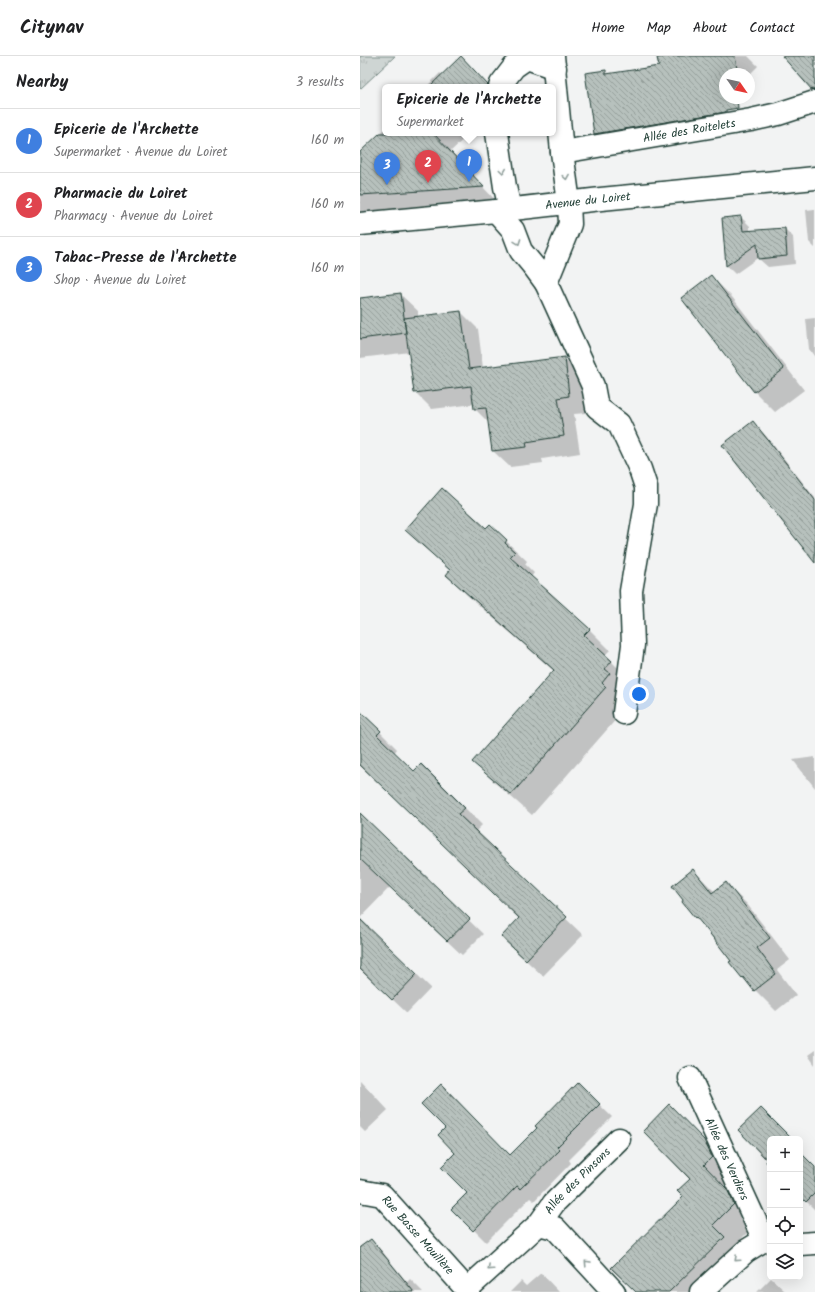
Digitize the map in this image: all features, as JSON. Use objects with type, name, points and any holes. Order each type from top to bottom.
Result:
[{"type":"street","points":[[501,84],[514,68],[527,58],[554,62],[556,84]]},
{"type":"street","points":[[546,283],[570,224],[556,84]]},
{"type":"street","name":"Allée des Roitelets","points":[[562,152],[751,120],[778,114],[815,102]]},
{"type":"street","points":[[497,136],[505,187],[503,210],[521,251],[546,283],[593,386],[597,407],[619,424],[640,469],[646,487],[646,504],[631,591],[632,645],[624,713]]},
{"type":"street","name":"Avenue du Loiret","points":[[360,224],[815,178]]},
{"type":"street","name":"Allée des Verdiers","points":[[690,1078],[767,1240]]},
{"type":"street","name":"Allée des Pinsons","points":[[467,1291],[539,1224],[554,1203],[619,1139]]},
{"type":"street","name":"Rue Basse Mouillère","points":[[360,1176],[368,1192],[382,1195],[467,1291]]},
{"type":"street","points":[[539,1224],[555,1228],[614,1292]]},
{"type":"street","points":[[701,1292],[746,1251],[767,1240]]},
{"type":"street","points":[[803,1244],[815,1243]]},
{"type":"green space","points":[[360,56],[395,56],[360,89]]},
{"type":"building","points":[[461,56],[487,84],[432,84]]},
{"type":"building","points":[[669,56],[735,56],[737,68],[719,68],[719,104],[738,104],[738,108],[726,110],[726,112],[594,134],[585,73],[606,70],[606,74],[659,66],[657,58]]},
{"type":"building","points":[[782,56],[815,56],[815,90],[812,90]]},
{"type":"building","points":[[380,133],[382,133],[382,136],[436,136],[484,187],[360,195],[360,152]]},
{"type":"building","points":[[741,216],[743,231],[785,228],[787,256],[758,259],[757,244],[726,266],[722,218]]},
{"type":"building","points":[[711,275],[784,369],[754,392],[681,298]]},
{"type":"building","points":[[401,293],[406,333],[360,339],[360,298]]},
{"type":"building","points":[[461,311],[469,369],[565,357],[569,396],[558,398],[564,436],[526,442],[527,447],[492,451],[486,408],[474,409],[471,386],[414,393],[404,318]]},
{"type":"building","points":[[753,421],[815,500],[815,563],[722,445]]},
{"type":"building","points":[[442,488],[486,528],[490,524],[507,540],[505,543],[515,552],[510,557],[590,629],[584,635],[612,661],[605,669],[610,673],[602,683],[606,687],[511,795],[472,762],[554,670],[446,575],[450,570],[405,530]]},
{"type":"building","points":[[360,711],[381,731],[377,735],[414,771],[421,764],[465,808],[458,814],[567,917],[526,960],[501,937],[519,918],[360,765]]},
{"type":"building","points":[[360,813],[470,919],[447,941],[360,859]]},
{"type":"building","points":[[693,869],[712,893],[726,882],[770,938],[757,948],[776,974],[754,991],[729,962],[731,961],[707,930],[682,902],[683,900],[672,886]]},
{"type":"building","points":[[360,919],[417,974],[392,1000],[360,969]]},
{"type":"building","points":[[578,1082],[600,1104],[557,1147],[560,1150],[520,1189],[517,1186],[473,1231],[451,1209],[467,1193],[441,1167],[455,1153],[438,1135],[445,1128],[421,1104],[441,1084],[510,1155],[537,1128],[535,1126]]},
{"type":"building","points":[[669,1104],[704,1140],[712,1157],[704,1165],[727,1189],[734,1204],[713,1225],[725,1237],[669,1292],[636,1292],[611,1268],[683,1197],[677,1191],[690,1179],[643,1131]]},
{"type":"building","points":[[761,1108],[789,1136],[767,1136],[767,1160],[738,1130]]},
{"type":"building","points":[[803,1155],[815,1167],[815,1193],[806,1202],[803,1199]]},
{"type":"building","points":[[371,1239],[414,1292],[360,1292],[360,1247]]},
{"type":"place","name":"Epicerie de l'Archette","points":[[469,182]]},
{"type":"place","name":"Pharmacie du Loiret","points":[[428,183]]},
{"type":"place","name":"Tabac-Presse de l'Archette","points":[[387,185]]}]
